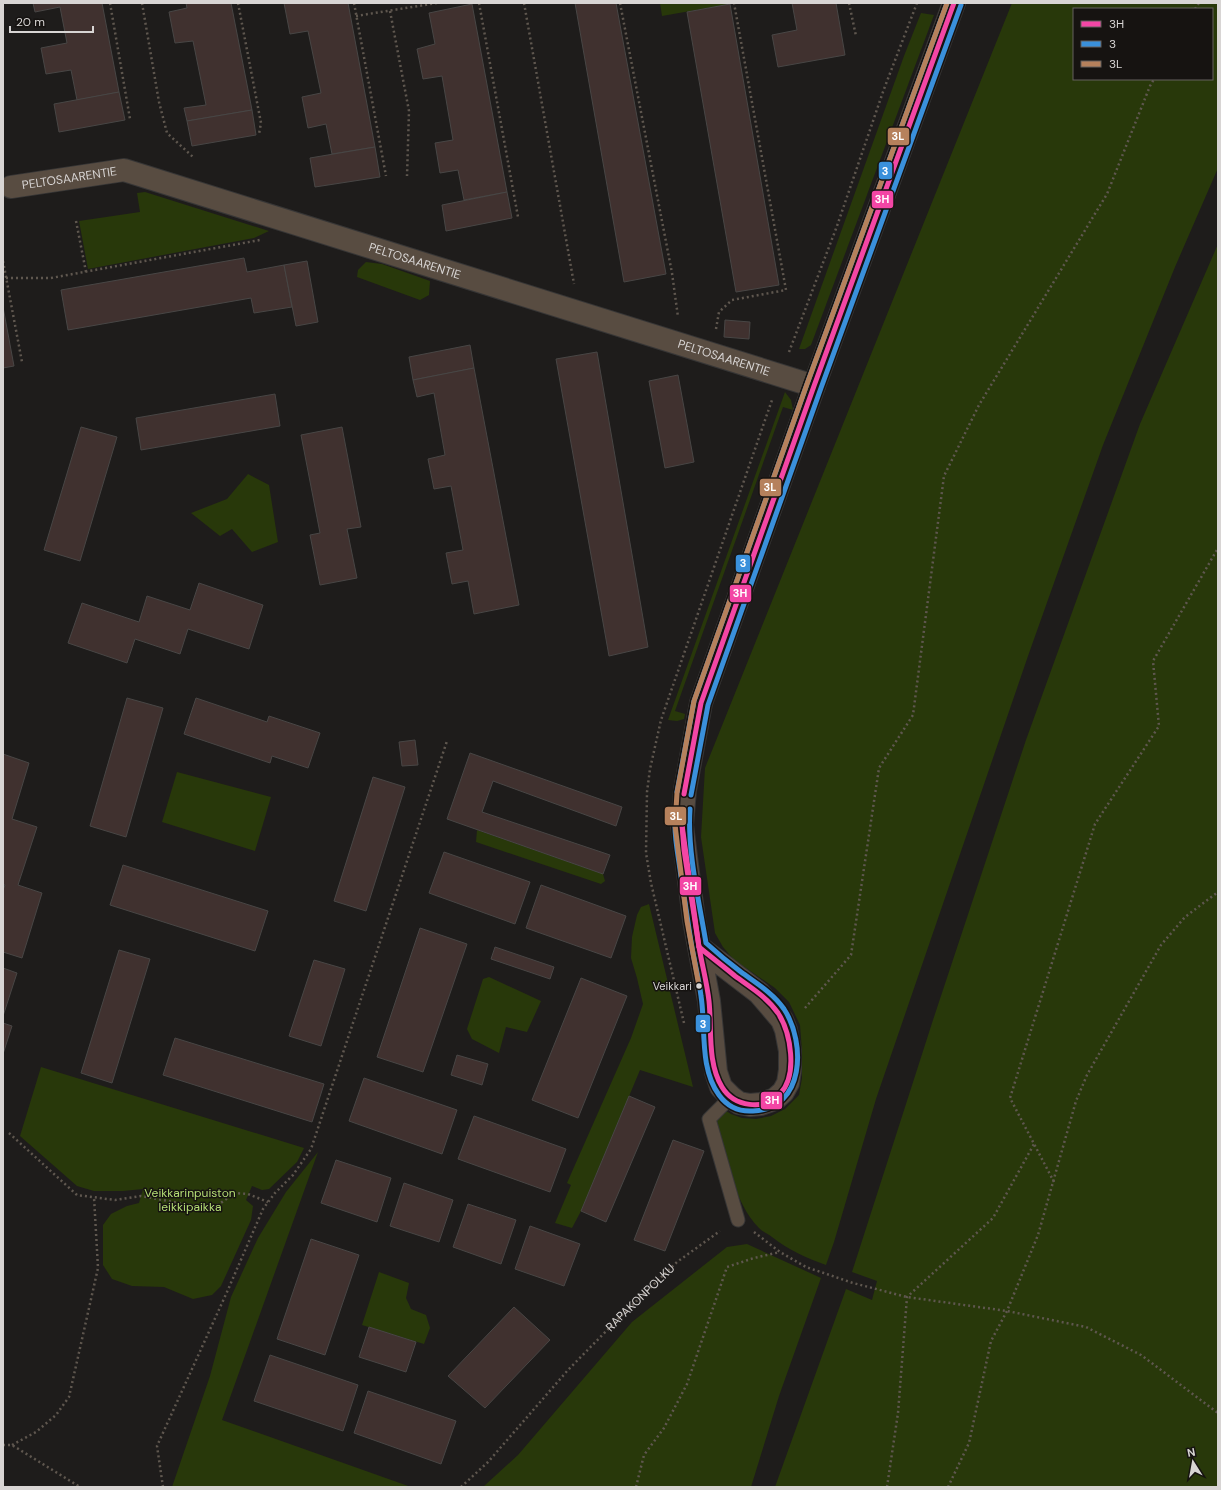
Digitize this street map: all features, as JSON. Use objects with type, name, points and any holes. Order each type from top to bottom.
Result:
[{"type":"street","points":[[699,947],[759,993],[782,1020],[786,1030],[790,1051],[790,1066],[788,1083],[783,1092],[774,1099],[761,1104],[739,1103],[721,1087],[716,1072],[709,1001],[699,947],[682,825],[685,790],[701,703],[814,386],[954,3]]},
{"type":"street","name":"PELTOSAARENTIE","points":[[11,187],[124,170],[814,386]]},
{"type":"lane","points":[[731,1097],[709,1119],[738,1220]]},
{"type":"path","points":[[110,3],[130,119]]},
{"type":"path","points":[[142,3],[159,102],[167,134],[193,157]]},
{"type":"path","points":[[238,3],[261,123],[259,134]]},
{"type":"path","points":[[354,3],[386,176]]},
{"type":"path","points":[[356,16],[437,3]]},
{"type":"path","points":[[479,3],[518,217]]},
{"type":"path","points":[[524,3],[580,313]]},
{"type":"path","points":[[620,3],[672,273],[682,345]]},
{"type":"path","points":[[712,354],[719,312],[732,300],[786,290],[734,3]]},
{"type":"path","points":[[849,3],[856,36]]},
{"type":"path","points":[[390,11],[409,112],[407,176]]},
{"type":"path","points":[[786,1030],[851,955],[879,768],[913,715],[944,476],[979,405],[1107,194],[1153,80]]},
{"type":"path","points":[[76,221],[86,272]]},
{"type":"path","points":[[6,278],[51,278],[273,238],[288,222]]},
{"type":"path","points":[[3,261],[22,362]]},
{"type":"path","points":[[1054,1182],[1010,1098],[1095,824],[1159,726],[1153,661],[1218,548]]},
{"type":"path","points":[[163,1487],[157,1446],[263,1209],[311,1149],[447,741]]},
{"type":"path","points":[[948,1487],[968,1443],[991,1340],[1007,1311],[1038,1235],[1076,1101],[1086,1075],[1161,945],[1185,917],[1218,892]]},
{"type":"path","points":[[9,1133],[76,1195],[115,1200],[141,1196],[212,1209],[234,1193],[248,1194],[268,1202]]},
{"type":"path","points":[[887,1487],[898,1413],[907,1297],[993,1218],[1034,1144]]},
{"type":"path","points":[[3,1446],[12,1445],[36,1432],[56,1415],[69,1397],[98,1268],[94,1198]]},
{"type":"path","points":[[738,1220],[780,1252],[806,1267],[853,1283],[907,1297],[1007,1311],[1086,1327],[1141,1355],[1218,1413]]},
{"type":"path","name":"RAPAKONPOLKU","points":[[461,1487],[488,1462],[568,1370],[671,1267],[708,1239],[738,1220]]},
{"type":"path","points":[[636,1487],[644,1455],[664,1428],[687,1384],[727,1266],[780,1252]]},
{"type":"path","points":[[12,1445],[80,1487]]},
{"type":"green space","points":[[660,3],[729,3],[730,4],[662,16]]},
{"type":"green space","points":[[1012,3],[1218,3],[1218,168],[1175,267],[1103,445],[1028,656],[876,1099],[826,1265],[791,1250],[761,1229],[750,1218],[737,1192],[727,1163],[716,1120],[726,1111],[742,1118],[756,1119],[771,1116],[785,1109],[799,1095],[802,1078],[800,1025],[789,1002],[775,988],[733,959],[723,947],[715,933],[701,837],[705,768]]},
{"type":"green space","points":[[921,13],[934,15],[811,345],[805,349],[799,349],[904,56]]},
{"type":"green space","points":[[145,192],[269,231],[254,238],[88,269],[79,221],[140,212],[137,193]]},
{"type":"green space","points":[[1218,244],[1218,1487],[775,1487],[846,1289],[872,1300],[877,1281],[852,1272],[933,1020],[1026,740],[1140,424]]},
{"type":"green space","points":[[366,262],[382,264],[430,281],[429,295],[420,300],[357,277],[358,270]]},
{"type":"green space","points":[[785,392],[791,400],[793,410],[783,407],[675,711],[685,714],[684,719],[677,721],[668,720]]},
{"type":"green space","points":[[248,474],[269,485],[278,542],[252,552],[232,529],[220,536],[191,513],[227,499]]},
{"type":"green space","points":[[177,772],[271,797],[255,851],[162,822]]},
{"type":"green space","points":[[477,830],[603,874],[605,881],[601,884],[476,842]]},
{"type":"green space","points":[[649,904],[693,1087],[640,1070],[581,1211],[572,1228],[555,1223],[571,1185],[567,1183],[631,1038],[643,1004],[631,958],[632,937],[637,915],[641,907]]},
{"type":"green space","points":[[489,977],[541,1001],[527,1032],[506,1027],[499,1053],[472,1039],[467,1029],[483,979]]},
{"type":"green space","name":"Veikkarinpuiston leikkipaikka","points":[[41,1067],[304,1148],[297,1162],[269,1189],[262,1190],[252,1186],[246,1200],[253,1206],[251,1220],[221,1286],[212,1295],[193,1299],[164,1287],[132,1286],[112,1279],[103,1265],[103,1225],[111,1214],[127,1206],[139,1203],[143,1189],[94,1191],[77,1186],[20,1136]]},
{"type":"green space","points":[[318,1152],[222,1420],[411,1487],[172,1487],[210,1376],[231,1297],[258,1238],[286,1192]]},
{"type":"green space","points":[[747,1244],[821,1278],[779,1396],[751,1487],[483,1487],[518,1455],[632,1322],[727,1247]]},
{"type":"green space","points":[[379,1272],[409,1283],[406,1298],[411,1309],[426,1315],[430,1328],[424,1344],[362,1325]]},
{"type":"building","points":[[33,3],[102,3],[119,92],[77,100],[71,70],[46,74],[41,48],[67,43],[60,7],[35,12]]},
{"type":"building","points":[[186,3],[231,3],[252,110],[187,121],[184,108],[206,105],[193,41],[175,43],[169,12],[187,8]]},
{"type":"building","points":[[284,3],[348,3],[375,147],[332,154],[326,124],[308,128],[302,97],[321,93],[308,31],[290,34]]},
{"type":"building","points":[[575,3],[616,3],[666,274],[624,282]]},
{"type":"building","points":[[792,3],[836,3],[845,55],[778,67],[772,35],[797,30]]},
{"type":"building","points":[[472,4],[507,192],[464,200],[458,170],[440,173],[435,143],[453,140],[442,76],[423,79],[417,49],[435,44],[429,13]]},
{"type":"building","points":[[730,4],[779,285],[736,292],[687,12]]},
{"type":"building","points":[[119,92],[125,120],[59,132],[54,104]]},
{"type":"building","points":[[252,110],[256,135],[192,146],[187,121]]},
{"type":"building","points":[[375,147],[380,177],[315,187],[310,158]]},
{"type":"building","points":[[507,192],[512,218],[446,231],[442,205]]},
{"type":"building","points":[[244,258],[247,272],[284,265],[292,307],[254,313],[251,298],[68,330],[61,290]]},
{"type":"building","points":[[307,261],[318,322],[296,326],[284,265]]},
{"type":"building","points":[[3,307],[14,366],[3,368]]},
{"type":"building","points":[[725,320],[750,322],[749,339],[724,337]]},
{"type":"building","points":[[470,345],[474,368],[413,380],[409,357]]},
{"type":"building","points":[[597,352],[648,647],[609,656],[556,359]]},
{"type":"building","points":[[474,368],[519,605],[474,614],[468,581],[452,584],[446,553],[463,550],[451,486],[434,489],[428,459],[445,455],[434,393],[417,397],[413,380]]},
{"type":"building","points":[[678,375],[694,462],[665,468],[649,381]]},
{"type":"building","points":[[275,394],[280,426],[141,450],[136,418]]},
{"type":"building","points":[[81,427],[117,437],[80,561],[44,550]]},
{"type":"building","points":[[342,427],[361,527],[347,529],[357,578],[320,585],[310,535],[320,533],[301,435]]},
{"type":"building","points":[[199,583],[263,605],[249,649],[188,629],[180,654],[135,639],[127,663],[68,643],[82,603],[139,622],[147,596],[190,610]]},
{"type":"building","points":[[127,698],[163,708],[126,837],[90,826]]},
{"type":"building","points":[[196,698],[267,722],[269,716],[320,733],[308,768],[272,756],[270,763],[184,734]]},
{"type":"building","points":[[415,740],[418,765],[402,766],[399,742]]},
{"type":"building","points":[[470,753],[622,807],[616,826],[493,781],[482,812],[610,855],[603,874],[447,819]]},
{"type":"building","points":[[3,754],[29,763],[12,819],[37,827],[18,885],[42,893],[22,958],[3,952],[3,890],[5,885],[3,884]]},
{"type":"building","points":[[373,777],[405,787],[366,911],[334,901]]},
{"type":"building","points":[[444,852],[530,882],[515,924],[429,893]]},
{"type":"building","points":[[123,865],[268,911],[255,951],[110,905]]},
{"type":"building","points":[[541,885],[626,916],[611,958],[526,928]]},
{"type":"building","points":[[420,928],[467,944],[423,1072],[377,1057]]},
{"type":"building","points":[[495,947],[554,967],[550,979],[491,959]]},
{"type":"building","points":[[119,950],[150,959],[112,1083],[81,1073]]},
{"type":"building","points":[[314,960],[345,969],[321,1046],[289,1036]]},
{"type":"building","points":[[3,968],[17,973],[3,1016]]},
{"type":"building","points":[[581,978],[627,996],[578,1118],[532,1100]]},
{"type":"building","points":[[3,1023],[12,1026],[3,1054]]},
{"type":"building","points":[[175,1038],[324,1084],[312,1122],[163,1075]]},
{"type":"building","points":[[457,1055],[488,1064],[482,1085],[451,1075]]},
{"type":"building","points":[[364,1078],[457,1110],[442,1154],[349,1121]]},
{"type":"building","points":[[629,1096],[655,1107],[606,1222],[581,1211]]},
{"type":"building","points":[[474,1116],[566,1149],[550,1192],[458,1159]]},
{"type":"building","points":[[673,1140],[704,1151],[665,1251],[634,1240]]},
{"type":"building","points":[[336,1160],[391,1178],[377,1222],[321,1203]]},
{"type":"building","points":[[404,1183],[453,1200],[439,1242],[390,1226]]},
{"type":"building","points":[[468,1204],[516,1220],[501,1264],[453,1247]]},
{"type":"building","points":[[530,1226],[580,1244],[564,1286],[515,1269]]},
{"type":"building","points":[[311,1239],[359,1255],[325,1355],[277,1339]]},
{"type":"building","points":[[514,1307],[550,1340],[485,1408],[448,1376]]},
{"type":"building","points":[[369,1327],[416,1342],[406,1372],[359,1357]]},
{"type":"building","points":[[270,1355],[358,1385],[343,1431],[254,1401]]},
{"type":"building","points":[[368,1391],[456,1421],[441,1464],[354,1433]]},
{"type":"transit line","name":"3","points":[[677,792],[694,701],[807,384],[947,3]]},
{"type":"transit line","name":"3L","points":[[699,986],[687,921],[675,825],[677,793],[694,701],[807,384],[947,3]]},
{"type":"transit line","name":"3H","points":[[684,794],[701,703],[814,386],[954,3]]},
{"type":"transit line","name":"3","points":[[691,795],[708,705],[821,388],[961,5]]},
{"type":"transit line","name":"3","points":[[675,826],[676,845],[701,996],[704,1047],[708,1072],[719,1095],[734,1108],[753,1111],[770,1107],[783,1099],[791,1087],[796,1072],[798,1056],[796,1039],[791,1023],[780,1003],[706,943],[692,858],[690,841],[690,809]]},
{"type":"transit line","name":"3H","points":[[682,825],[699,947]]},
{"type":"transit line","name":"3H","points":[[682,825],[684,850],[699,947]]},
{"type":"transit line","name":"3H","points":[[699,947],[764,997],[774,1007],[783,1021],[791,1054],[789,1076],[786,1086],[780,1094],[766,1103],[758,1105],[741,1102],[734,1099],[727,1094],[717,1077],[712,1056],[708,994],[699,947]]},
{"type":"place","name":"Veikkari","points":[[699,986]]}]
